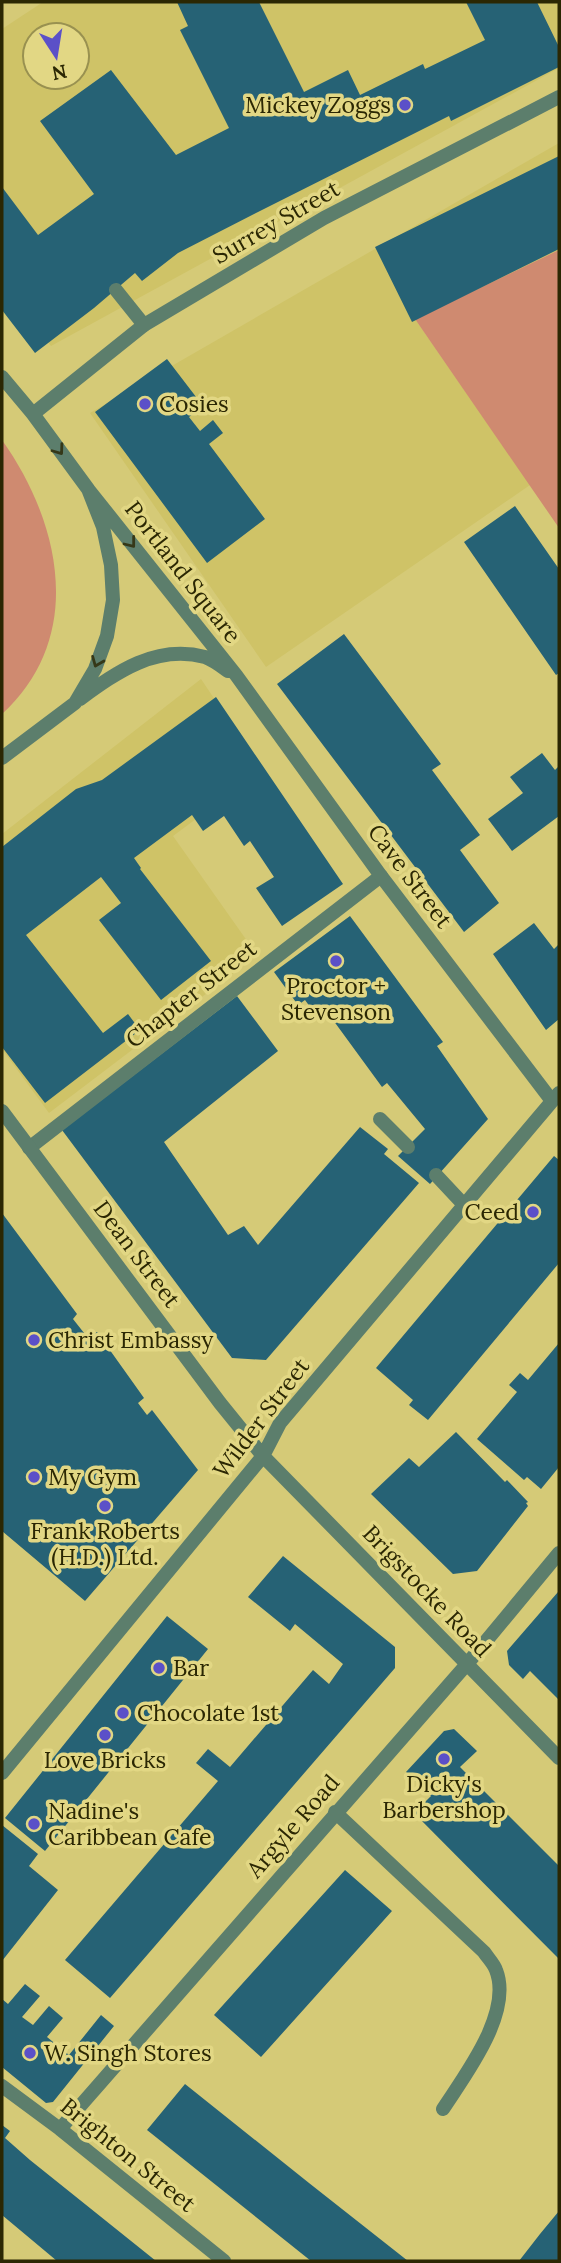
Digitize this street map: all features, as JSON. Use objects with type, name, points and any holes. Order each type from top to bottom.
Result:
[{"type":"street","name":"Surrey Street","points":[[33,414],[144,325],[324,218],[559,97]]},
{"type":"street","points":[[116,290],[144,325]]},
{"type":"street","name":"Portland Square","points":[[2,377],[236,675]]},
{"type":"street","name":"Portland Square","points":[[75,703],[94,669],[107,636],[113,600],[111,565],[103,527],[88,489]]},
{"type":"street","name":"Portland Square","points":[[2,758],[110,677],[147,658],[176,652],[207,658],[236,675]]},
{"type":"street","name":"Cave Street","points":[[236,675],[381,876],[556,1097]]},
{"type":"street","name":"Chapter Street","points":[[29,1148],[381,876]]},
{"type":"street","name":"Wilder Street","points":[[2,1773],[263,1456],[280,1423],[556,1097]]},
{"type":"street","name":"Dean Street","points":[[2,1111],[211,1392],[263,1456]]},
{"type":"street","points":[[380,1119],[408,1147]]},
{"type":"street","points":[[436,1175],[465,1206]]},
{"type":"street","name":"Brigstocke Road","points":[[263,1456],[559,1758]]},
{"type":"street","name":"Argyle Road","points":[[60,2129],[467,1664],[559,1553]]},
{"type":"street","points":[[335,1812],[484,1952],[497,1971],[500,1996],[495,2019],[482,2047],[443,2109]]},
{"type":"street","name":"Brighton Street","points":[[2,2086],[60,2129],[224,2261]]},
{"type":"shaded area","points":[[43,2],[559,2],[559,68],[51,346],[2,284],[2,29]]},
{"type":"shaded area","points":[[559,143],[559,250],[415,319],[530,485],[266,667],[90,413]]},
{"type":"shaded area","points":[[559,250],[559,528],[415,319]]},
{"type":"shaded area","points":[[2,440],[39,507],[50,543],[56,579],[54,615],[46,650],[29,684],[2,714]]},
{"type":"shaded area","points":[[201,679],[262,770],[173,836],[257,955],[49,1113],[2,1049],[2,834]]},
{"type":"building","points":[[177,2],[259,2],[304,92],[348,70],[360,95],[423,64],[425,69],[485,40],[466,2],[537,2],[559,47],[559,67],[451,121],[449,116],[178,253],[142,281],[135,273],[35,353],[2,310],[2,187],[38,235],[94,194],[40,121],[82,91],[91,91],[91,84],[111,70],[176,155],[229,128],[180,30],[188,26]]},
{"type":"building","points":[[559,156],[559,249],[412,322],[375,247]]},
{"type":"building","points":[[167,359],[203,406],[189,417],[200,431],[213,420],[223,433],[209,444],[265,519],[207,563],[95,412]]},
{"type":"building","points":[[515,506],[559,569],[559,673],[556,675],[464,542]]},
{"type":"building","points":[[344,634],[441,764],[432,770],[480,835],[460,850],[499,903],[464,932],[277,684]]},
{"type":"building","points":[[216,697],[343,884],[282,926],[256,888],[274,877],[250,841],[244,846],[224,816],[203,831],[192,815],[134,858],[211,961],[161,1000],[99,920],[121,903],[101,877],[26,935],[103,1033],[128,1014],[140,1030],[45,1103],[2,1047],[2,847],[76,789],[102,780]]},
{"type":"building","points":[[542,753],[555,770],[559,766],[559,816],[512,851],[488,819],[523,793],[510,777]]},
{"type":"building","points":[[350,916],[443,1042],[437,1046],[488,1119],[430,1184],[398,1156],[425,1129],[387,1083],[382,1087],[325,1009],[316,1015],[305,1000],[298,1005],[274,972]]},
{"type":"building","points":[[534,923],[554,949],[559,944],[559,1019],[546,1030],[493,954]]},
{"type":"building","points":[[237,996],[278,1051],[164,1142],[228,1235],[244,1226],[258,1245],[360,1127],[388,1149],[384,1154],[419,1183],[266,1360],[232,1358],[62,1130]]},
{"type":"building","name":"Ceed","points":[[554,1156],[559,1160],[559,1263],[428,1420],[409,1405],[413,1400],[376,1368]]},
{"type":"building","points":[[2,1213],[77,1314],[73,1319],[88,1338],[97,1332],[144,1398],[138,1403],[147,1415],[152,1410],[198,1470],[85,1601],[2,1531]]},
{"type":"building","points":[[559,1343],[559,1467],[541,1489],[527,1477],[524,1480],[477,1439],[517,1392],[509,1385],[520,1373],[528,1380]]},
{"type":"building","points":[[456,1432],[505,1482],[507,1480],[528,1502],[528,1506],[477,1571],[453,1574],[371,1494],[409,1458],[419,1467]]},
{"type":"building","points":[[283,1556],[395,1647],[395,1668],[110,1998],[65,1960],[218,1781],[196,1763],[208,1749],[230,1767],[313,1670],[329,1684],[343,1664],[295,1624],[290,1631],[248,1597]]},
{"type":"building","points":[[558,1592],[559,1700],[530,1671],[523,1679],[509,1665],[507,1651]]},
{"type":"building","points":[[167,1616],[208,1649],[45,1851],[5,1818]]},
{"type":"building","points":[[454,1729],[477,1751],[460,1767],[559,1866],[559,1959],[414,1813],[431,1796],[406,1772],[444,1731]]},
{"type":"building","points":[[2,1825],[38,1854],[29,1866],[58,1890],[2,1961]]},
{"type":"building","points":[[345,1870],[392,1911],[261,2057],[214,2015]]},
{"type":"building","points":[[25,1984],[40,1996],[22,2017],[33,2025],[49,2006],[63,2018],[47,2037],[69,2055],[101,2015],[114,2026],[53,2102],[46,2103],[2,2067],[2,1999],[8,2004]]},
{"type":"building","points":[[185,2084],[408,2261],[311,2261],[147,2130]]},
{"type":"building","points":[[2,2125],[10,2131],[5,2138],[156,2261],[57,2261],[2,2215]]},
{"type":"building","points":[[559,2211],[559,2261],[519,2261],[540,2234]]},
{"type":"place","name":"Mickey Zoggs","points":[[405,105]]},
{"type":"place","name":"Cosies","points":[[145,404]]},
{"type":"place","name":"Proctor + Stevenson","points":[[336,961]]},
{"type":"place","name":"Ceed","points":[[533,1212]]},
{"type":"place","name":"Christ Embassy","points":[[34,1340]]},
{"type":"place","name":"My Gym","points":[[34,1477]]},
{"type":"place","name":"Frank Roberts (H.D.) Ltd.","points":[[105,1506]]},
{"type":"place","name":"Bar","points":[[159,1668]]},
{"type":"place","name":"Chocolate 1st","points":[[123,1713]]},
{"type":"place","name":"Love Bricks","points":[[105,1735]]},
{"type":"place","name":"Dicky's Barbershop","points":[[444,1759]]},
{"type":"place","name":"Nadine's Caribbean Cafe","points":[[34,1824]]},
{"type":"place","name":"W. Singh Stores","points":[[30,2053]]}]
